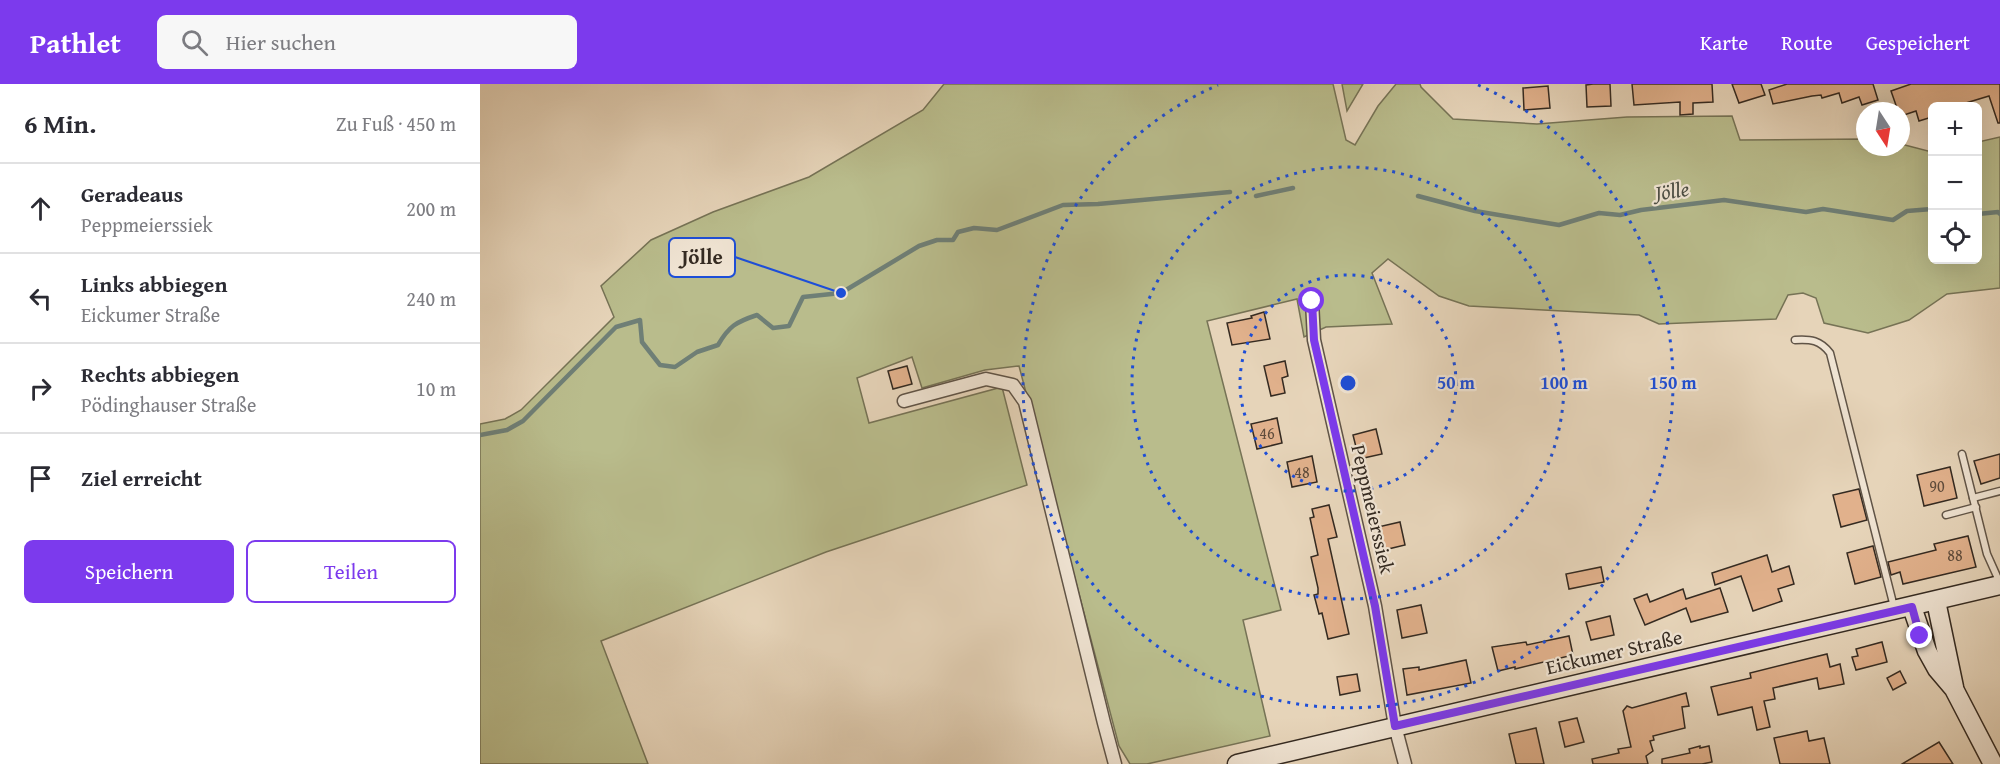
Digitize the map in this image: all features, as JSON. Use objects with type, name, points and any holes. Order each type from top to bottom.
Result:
[{"type":"main road","name":"Eickumer Straße","points":[[1238,764],[1904,609],[2000,584]]},
{"type":"main road","points":[[1936,601],[1954,689]]},
{"type":"main road","points":[[1904,609],[1937,669],[1954,689],[1993,764]]},
{"type":"street","name":"Peppmeierssiek","points":[[1312,301],[1314,340],[1375,606],[1395,726],[1405,764]]},
{"type":"street","points":[[904,401],[986,379],[1013,385],[1025,402],[1115,764]]},
{"type":"lane","points":[[1795,340],[1813,339],[1824,345],[1830,353],[1904,609]]},
{"type":"lane","points":[[1962,454],[1987,554],[2000,584]]},
{"type":"lane","points":[[1973,498],[2000,491]]},
{"type":"lane","points":[[1946,515],[1976,507]]},
{"type":"green space","points":[[944,84],[1333,84],[1346,140],[1355,145],[1378,106],[1396,84],[1420,84],[1453,119],[1537,124],[1627,117],[1732,116],[1740,140],[1856,139],[1856,156],[1910,156],[1910,146],[1928,151],[1928,264],[1982,264],[1982,141],[2000,137],[2000,288],[1947,294],[1909,320],[1868,333],[1824,323],[1816,298],[1803,293],[1788,295],[1776,319],[1659,324],[1639,315],[1469,306],[1439,296],[1388,259],[1372,273],[1392,324],[1326,327],[1304,337],[1297,299],[1207,321],[1281,610],[1243,620],[1270,736],[1147,764],[1130,764],[1119,746],[1019,366],[985,370],[922,388],[912,357],[857,378],[869,423],[1002,387],[1027,485],[826,552],[601,641],[648,764],[480,764],[480,424],[505,419],[521,410],[614,317],[601,286],[651,240],[713,212],[809,177],[923,110]]},
{"type":"green space","points":[[1342,84],[1363,84],[1347,111]]},
{"type":"building","points":[[1610,84],[1611,106],[1587,107],[1586,85]]},
{"type":"building","points":[[1632,84],[1712,84],[1713,102],[1693,103],[1693,114],[1680,115],[1680,102],[1634,105]]},
{"type":"building","points":[[1732,84],[1761,84],[1765,95],[1739,103]]},
{"type":"building","points":[[1787,84],[1873,84],[1878,100],[1861,102],[1859,97],[1842,103],[1839,93],[1822,98],[1821,95],[1812,96],[1773,104],[1769,90]]},
{"type":"building","points":[[1911,84],[2000,84],[2000,123],[1998,123],[1989,96],[1969,102],[1928,102],[1928,118],[1919,121],[1916,111],[1910,113],[1910,102],[1895,102],[1891,91]]},
{"type":"building","points":[[1548,86],[1550,108],[1524,110],[1523,88]]},
{"type":"building","points":[[1264,312],[1270,339],[1232,345],[1227,323],[1252,318],[1251,316]]},
{"type":"building","points":[[1285,361],[1288,376],[1282,378],[1285,393],[1271,396],[1264,366]]},
{"type":"building","points":[[907,366],[912,384],[893,389],[888,371]]},
{"type":"building","points":[[1277,418],[1282,443],[1257,449],[1251,424]]},
{"type":"building","points":[[1376,429],[1382,454],[1359,459],[1353,435]]},
{"type":"building","points":[[2000,454],[2000,478],[1981,484],[1974,461]]},
{"type":"building","points":[[1312,456],[1317,482],[1292,487],[1287,462]]},
{"type":"building","points":[[1950,467],[1957,498],[1924,506],[1917,475]]},
{"type":"building","points":[[1859,489],[1867,520],[1841,527],[1833,495]]},
{"type":"building","points":[[1329,505],[1337,537],[1328,539],[1349,634],[1328,639],[1322,613],[1319,614],[1314,595],[1318,594],[1318,588],[1311,557],[1318,555],[1310,518],[1314,517],[1312,509]]},
{"type":"building","points":[[1400,522],[1405,545],[1384,550],[1378,527]]},
{"type":"building","points":[[1968,536],[1976,567],[1903,584],[1900,572],[1891,575],[1888,562],[1936,550],[1934,544]]},
{"type":"building","points":[[1873,546],[1881,577],[1855,584],[1847,553]]},
{"type":"building","points":[[1767,555],[1772,572],[1789,566],[1794,584],[1778,589],[1782,601],[1753,611],[1741,576],[1715,585],[1712,573]]},
{"type":"building","points":[[1601,567],[1604,582],[1569,589],[1566,574]]},
{"type":"building","points":[[1720,588],[1728,612],[1691,622],[1686,608],[1645,625],[1634,599],[1647,594],[1650,602],[1683,589],[1686,599]]},
{"type":"building","points":[[1421,605],[1427,633],[1402,638],[1397,610]]},
{"type":"building","points":[[1610,616],[1614,635],[1591,640],[1586,622]]},
{"type":"building","points":[[1569,636],[1573,655],[1498,671],[1492,647],[1526,642],[1527,645]]},
{"type":"building","points":[[1882,642],[1887,662],[1856,670],[1852,657],[1858,656],[1856,649]]},
{"type":"building","points":[[1827,654],[1830,667],[1840,664],[1844,684],[1819,689],[1817,678],[1773,688],[1775,699],[1764,701],[1770,727],[1757,730],[1752,707],[1718,715],[1711,687],[1751,678],[1750,673]]},
{"type":"building","points":[[1466,660],[1471,683],[1407,695],[1403,669],[1419,667],[1419,670]]},
{"type":"building","points":[[1900,671],[1906,683],[1893,690],[1887,678]]},
{"type":"building","points":[[1357,674],[1360,691],[1340,695],[1337,677]]},
{"type":"building","points":[[1686,693],[1689,706],[1682,707],[1685,728],[1653,736],[1654,740],[1650,741],[1653,751],[1646,756],[1648,764],[1593,764],[1592,759],[1619,753],[1618,749],[1631,747],[1623,711],[1627,706],[1632,708]]},
{"type":"building","points":[[1577,718],[1584,742],[1565,747],[1559,722]]},
{"type":"building","points":[[1536,728],[1544,764],[1516,764],[1509,734]]},
{"type":"building","points":[[1807,731],[1809,741],[1824,738],[1830,764],[1780,764],[1774,738]]},
{"type":"building","points":[[1939,742],[1953,764],[1902,764]]},
{"type":"building","points":[[1700,746],[1700,748],[1709,746],[1712,762],[1662,764],[1662,759],[1690,753],[1689,749]]},
{"type":"waterway","name":"Jölle","points":[[1256,196],[1293,188]]},
{"type":"waterway","name":"Jölle","points":[[480,435],[507,430],[523,421],[616,327],[640,320],[642,342],[660,365],[675,367],[697,352],[718,345],[730,329],[744,320],[757,315],[773,328],[789,326],[803,297],[841,293],[919,246],[937,240],[953,240],[958,232],[974,228],[997,230],[1063,205],[1230,192]]},
{"type":"waterway","name":"Jölle","points":[[1418,196],[1475,211],[1559,225],[1599,213],[1620,215],[1641,210],[1724,200],[1806,212],[1823,209],[1893,220],[1907,211],[1928,209]]},
{"type":"waterway","name":"Jölle","points":[[1982,214],[1998,212],[2000,214]]},
{"type":"place","name":"Jölle","points":[[841,293]]},
{"type":"route","points":[[1312,301],[1314,340],[1375,606],[1395,726],[1912,607],[1920,636]]}]
